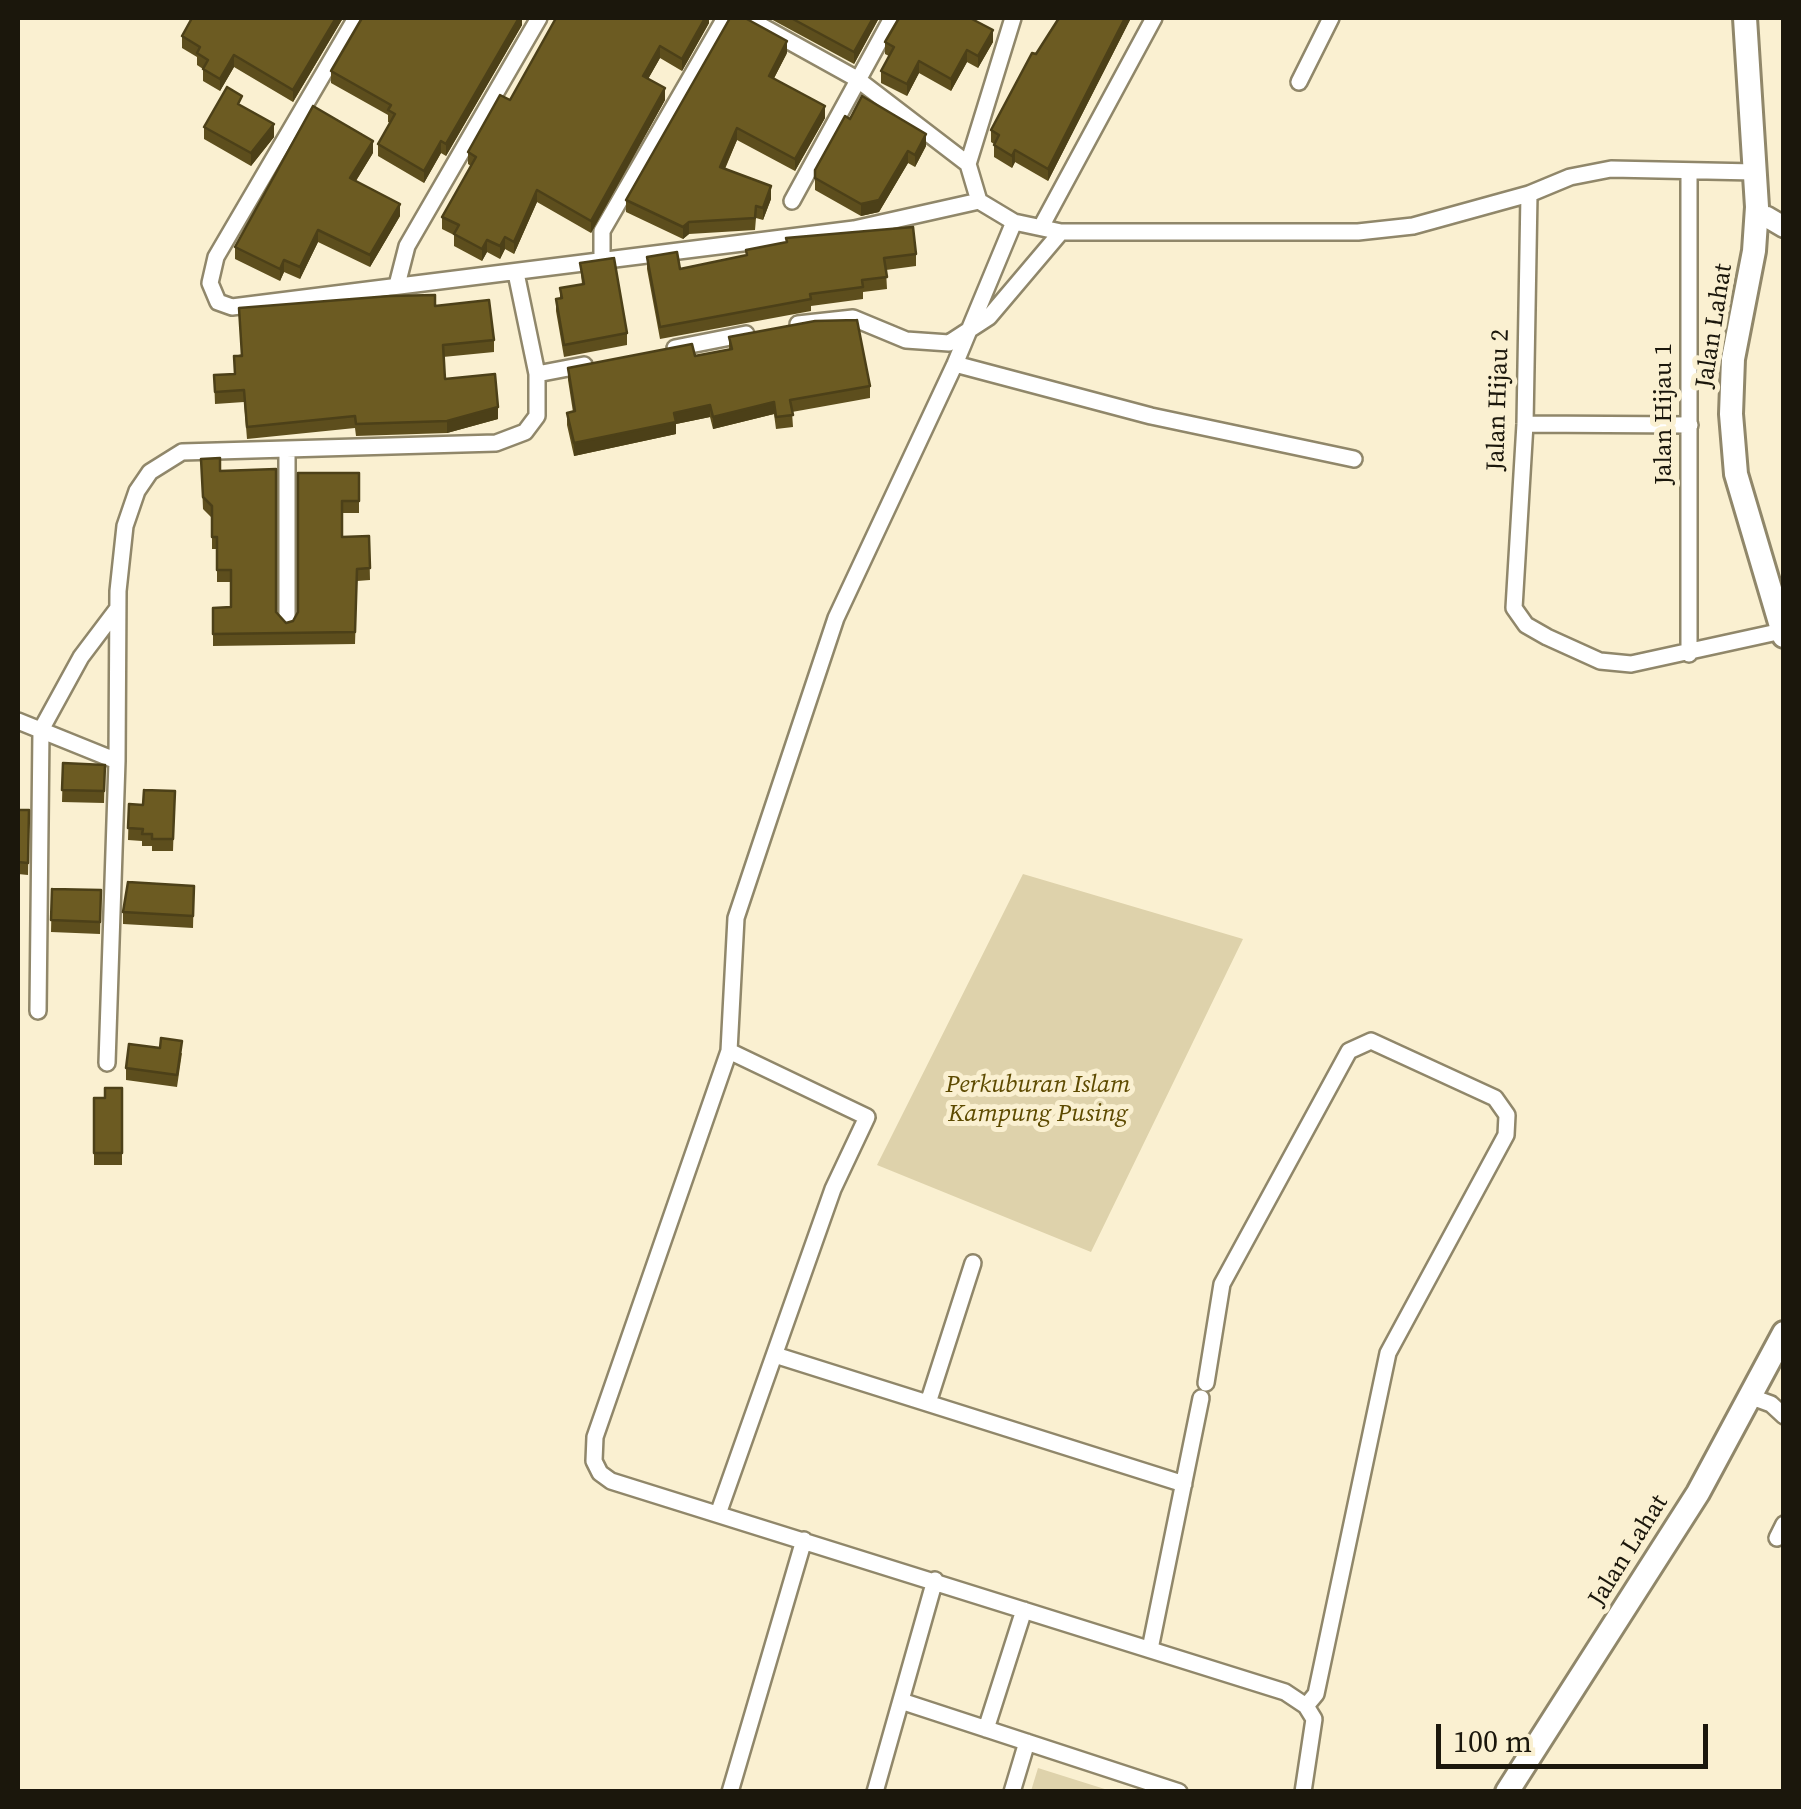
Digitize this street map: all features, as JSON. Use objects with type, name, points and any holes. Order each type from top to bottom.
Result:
[{"type":"main road","name":"Jalan Lahat","points":[[1745,18],[1756,216],[1754,251],[1733,359],[1731,414],[1736,474],[1783,634]]},
{"type":"main road","name":"Jalan Lahat","points":[[1507,1792],[1698,1493],[1784,1333]]},
{"type":"street","points":[[356,18],[216,257],[210,283],[218,302],[232,306],[854,230],[979,201]]},
{"type":"street","points":[[397,285],[406,246],[538,18]]},
{"type":"street","points":[[602,261],[602,231],[726,18]]},
{"type":"street","points":[[748,18],[857,79],[968,164]]},
{"type":"street","points":[[792,201],[892,18]]},
{"type":"street","points":[[1013,18],[968,164],[979,201],[1014,222],[1061,232],[1358,232],[1412,226],[1530,194],[1570,176],[1612,169],[1690,174],[1755,172]]},
{"type":"street","points":[[1041,227],[1154,18]]},
{"type":"street","points":[[1299,82],[1331,18]]},
{"type":"street","name":"Jalan Hijau 1","points":[[1688,654],[1690,174]]},
{"type":"street","name":"Jalan Hijau 2","points":[[1530,194],[1525,424],[1514,608],[1526,624],[1547,638],[1600,661],[1631,664],[1688,654]]},
{"type":"street","points":[[1756,216],[1766,216],[1784,226]]},
{"type":"street","points":[[1014,222],[955,364],[836,618],[736,918],[729,1050],[594,1437],[594,1462],[610,1481],[1284,1692],[1306,1706],[1314,1719],[1303,1792]]},
{"type":"street","points":[[784,327],[853,318],[906,340],[949,343],[989,317],[1061,232]]},
{"type":"street","points":[[107,1063],[118,608],[125,526],[150,472],[182,452],[496,443],[525,432],[537,416],[537,374],[516,273]]},
{"type":"street","points":[[651,352],[765,330]]},
{"type":"street","points":[[537,374],[594,363]]},
{"type":"street","points":[[955,364],[1151,416],[1354,460]]},
{"type":"street","points":[[1525,424],[1690,426]]},
{"type":"street","points":[[287,450],[287,624]]},
{"type":"street","points":[[38,1011],[42,730],[81,657],[118,608]]},
{"type":"street","points":[[1688,654],[1783,634]]},
{"type":"street","points":[[18,721],[117,761]]},
{"type":"street","points":[[1150,1649],[1222,1284],[1349,1051],[1371,1041],[1495,1098],[1508,1115],[1506,1134],[1388,1353],[1316,1694],[1306,1706]]},
{"type":"street","points":[[718,1514],[832,1188],[867,1116],[729,1050]]},
{"type":"street","points":[[928,1403],[973,1263]]},
{"type":"street","points":[[775,1354],[1184,1484]]},
{"type":"street","points":[[1750,1396],[1770,1404],[1784,1416]]},
{"type":"street","points":[[730,1792],[804,1540]]},
{"type":"street","points":[[875,1792],[935,1580]]},
{"type":"street","points":[[986,1729],[1024,1610]]},
{"type":"street","points":[[901,1701],[1173,1791]]},
{"type":"street","points":[[1012,1792],[1027,1742]]},
{"type":"green space","name":"Perkuburan Islam Kampung Pusing","points":[[1023,874],[1243,939],[1091,1252],[877,1165]]},
{"type":"green space","points":[[1038,1768],[1111,1791],[1031,1791]]},
{"type":"building","points":[[192,18],[336,18],[293,90],[234,55],[220,79],[203,69],[208,60],[197,53],[200,47],[182,36]]},
{"type":"building","points":[[362,18],[519,18],[446,144],[441,141],[424,171],[378,144],[395,114],[388,110],[391,105],[331,71]]},
{"type":"building","points":[[556,18],[705,18],[682,59],[660,46],[643,76],[665,88],[591,221],[537,190],[514,242],[505,237],[500,246],[487,240],[482,249],[454,234],[459,225],[442,217],[476,157],[468,152],[500,95],[510,100]]},
{"type":"building","points":[[730,18],[745,18],[787,41],[769,76],[825,106],[795,159],[737,128],[720,167],[771,186],[763,208],[756,206],[755,218],[689,222],[683,227],[626,200]]},
{"type":"building","points":[[791,18],[873,18],[854,52]]},
{"type":"building","points":[[899,18],[970,18],[993,30],[978,56],[967,50],[951,79],[919,61],[907,84],[881,71],[894,47],[885,42]]},
{"type":"building","points":[[1059,18],[1125,18],[1048,169],[1015,150],[1012,156],[994,145],[999,135],[991,130],[1032,53],[1036,54]]},
{"type":"building","points":[[227,87],[242,96],[238,104],[274,124],[251,153],[204,127]]},
{"type":"building","points":[[862,96],[926,134],[915,155],[908,151],[879,200],[861,204],[815,178],[815,170],[845,116],[850,119]]},
{"type":"building","points":[[313,106],[373,141],[350,178],[400,204],[370,255],[318,230],[300,267],[284,260],[280,269],[235,247]]},
{"type":"building","points":[[913,227],[916,254],[884,258],[887,277],[862,280],[863,287],[810,294],[811,299],[660,327],[647,257],[677,252],[680,269],[747,255],[746,250],[787,242],[786,238]]},
{"type":"building","points":[[614,258],[627,333],[564,345],[556,299],[562,298],[560,288],[584,284],[580,263]]},
{"type":"building","points":[[435,295],[435,306],[489,300],[494,340],[443,345],[445,379],[495,374],[498,407],[447,421],[356,424],[355,416],[247,427],[244,390],[215,392],[214,375],[235,374],[234,356],[242,356],[239,308]]},
{"type":"building","points":[[857,320],[870,386],[790,400],[793,415],[776,417],[774,402],[713,417],[710,405],[674,413],[676,422],[574,443],[567,413],[575,411],[568,368],[692,344],[695,356],[732,349],[729,337],[815,321]]},
{"type":"building","points":[[220,458],[220,471],[276,469],[276,612],[286,623],[293,621],[298,612],[298,473],[359,473],[359,501],[342,501],[342,537],[369,536],[370,568],[357,569],[355,632],[213,634],[213,608],[231,607],[231,570],[217,570],[217,537],[212,537],[212,506],[203,497],[201,459]]},
{"type":"building","points":[[63,763],[105,765],[104,791],[62,790]]},
{"type":"building","points":[[144,790],[175,791],[173,839],[152,839],[152,834],[142,834],[143,829],[128,828],[129,804],[143,805]]},
{"type":"building","points":[[18,810],[29,810],[28,863],[18,862]]},
{"type":"building","points":[[128,882],[194,886],[193,916],[123,912]]},
{"type":"building","points":[[52,889],[101,890],[100,922],[51,920]]},
{"type":"building","points":[[161,1038],[182,1041],[177,1075],[126,1068],[129,1044],[160,1048]]},
{"type":"building","points":[[105,1088],[122,1088],[122,1153],[94,1153],[94,1098],[105,1098]]}]
